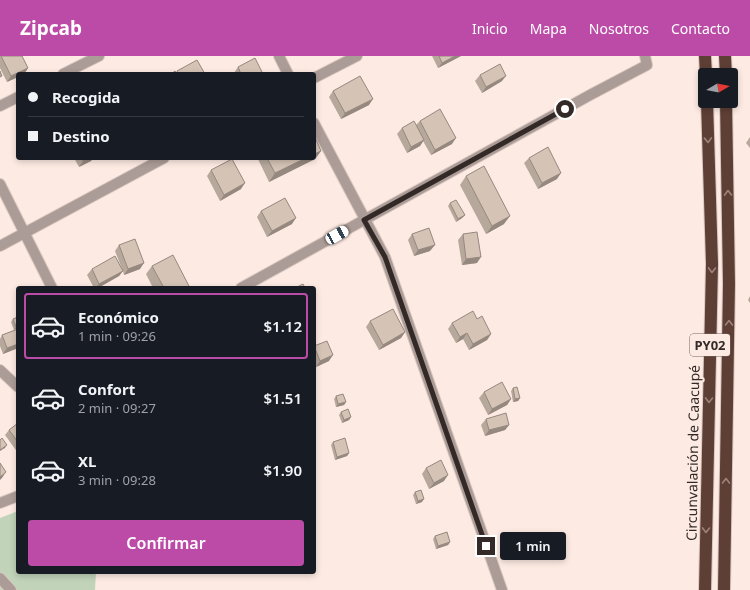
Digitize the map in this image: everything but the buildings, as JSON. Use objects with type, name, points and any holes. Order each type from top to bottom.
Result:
[{"type":"highway","points":[[705,56],[706,68]]},
{"type":"highway","points":[[725,56],[726,68]]},
{"type":"highway","name":"Circunvalación de Caacupé","points":[[705,590],[712,264],[706,108]]},
{"type":"highway","name":"PY02","points":[[724,590],[729,284],[726,108]]},
{"type":"street","points":[[67,72],[99,56]]},
{"type":"street","points":[[279,56],[287,72]]},
{"type":"street","points":[[316,77],[357,56]]},
{"type":"street","points":[[245,286],[647,65],[645,56]]},
{"type":"street","points":[[0,106],[16,98]]},
{"type":"street","points":[[316,127],[364,220],[385,257],[502,590]]},
{"type":"street","points":[[0,246],[160,160]]},
{"type":"street","points":[[0,184],[51,286]]},
{"type":"street","points":[[0,370],[16,385]]},
{"type":"street","points":[[0,503],[16,497]]},
{"type":"street","points":[[0,578],[11,590]]},
{"type":"green space","points":[[16,512],[16,574],[96,574],[95,590],[0,590],[0,518]]},
{"type":"route","points":[[486,546],[385,257],[364,220],[565,109]]}]
